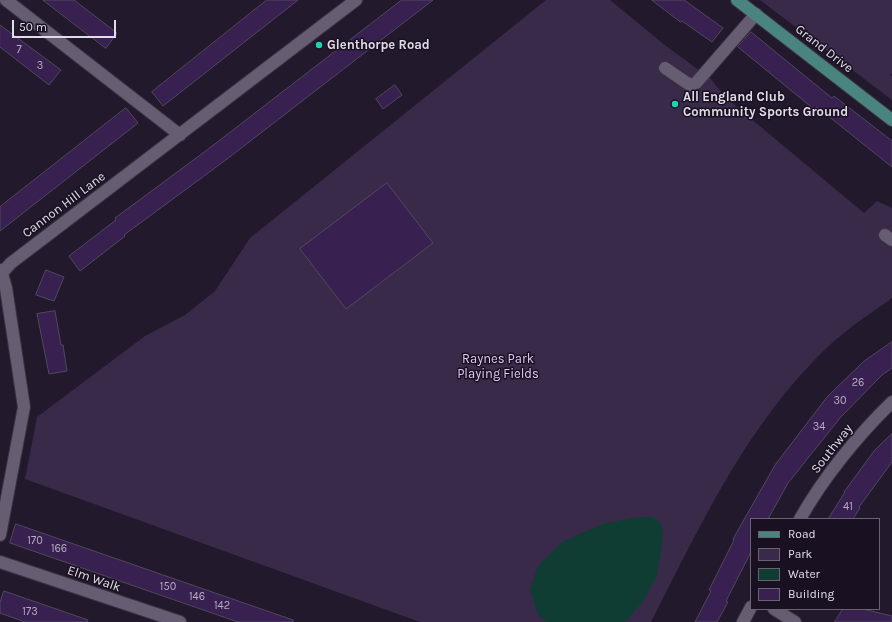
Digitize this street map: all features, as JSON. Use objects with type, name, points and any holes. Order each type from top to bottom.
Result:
[{"type":"main road","name":"Grand Drive","points":[[738,0],[892,120]]},
{"type":"street","points":[[6,0],[180,134]]},
{"type":"street","name":"Cannon Hill Lane","points":[[0,535],[24,407],[6,288],[1,273],[11,263],[355,0]]},
{"type":"street","points":[[665,68],[690,85],[696,83],[756,14]]},
{"type":"street","name":"Southway","points":[[801,518],[811,499],[861,434],[892,402]]},
{"type":"street","name":"Elm Walk","points":[[0,562],[180,622]]},
{"type":"street","points":[[743,622],[750,609]]},
{"type":"street","points":[[776,610],[795,622]]},
{"type":"green space","name":"Raynes Park Playing Fields","points":[[546,0],[610,0],[666,46],[711,79],[725,97],[864,213],[877,201],[892,208],[892,298],[834,341],[785,393],[762,423],[741,455],[703,521],[651,622],[420,622],[25,479],[37,417],[145,336],[185,315],[215,291],[250,238]]},
{"type":"green space","points":[[760,0],[892,0],[892,73],[890,75],[892,76],[892,100]]},
{"type":"water","points":[[638,517],[652,517],[660,522],[663,531],[662,545],[657,575],[644,600],[630,617],[624,622],[546,622],[538,615],[530,590],[538,566],[562,542],[603,524]]},
{"type":"building","points":[[43,0],[74,0],[117,33],[106,48]]},
{"type":"building","points":[[267,0],[298,0],[163,106],[152,92]]},
{"type":"building","points":[[402,0],[433,0],[227,159],[124,235],[125,236],[80,271],[69,256],[116,220],[115,218],[207,150]]},
{"type":"building","points":[[652,0],[684,0],[723,28],[712,42],[682,21],[681,22]]},
{"type":"building","points":[[0,25],[61,70],[49,85],[0,47]]},
{"type":"building","points":[[751,32],[832,98],[834,96],[892,141],[892,167],[817,107],[815,110],[738,47]]},
{"type":"building","points":[[395,85],[402,95],[383,109],[376,99]]},
{"type":"building","points":[[126,108],[138,123],[0,231],[0,207]]},
{"type":"building","points":[[387,183],[433,243],[346,309],[300,249]]},
{"type":"building","points":[[46,270],[64,277],[54,301],[36,295]]},
{"type":"building","points":[[55,311],[67,371],[49,374],[37,314]]},
{"type":"building","points":[[892,342],[892,368],[882,375],[840,418],[788,483],[769,518],[750,518],[750,554],[717,622],[695,622],[711,591],[709,590],[734,540],[733,539],[775,465],[827,397],[863,362]]},
{"type":"building","points":[[892,434],[892,462],[859,507],[860,508],[854,518],[829,518],[844,492],[874,451]]},
{"type":"building","points":[[16,524],[293,620],[293,622],[238,622],[10,543]]},
{"type":"building","points":[[4,591],[88,620],[87,622],[25,622],[0,613],[0,603]]},
{"type":"building","points":[[842,610],[867,610],[892,616],[892,622],[835,622]]},
{"type":"place","name":"Glenthorpe Road","points":[[319,45]]},
{"type":"place","name":"All England Club Community Sports Ground","points":[[675,104]]}]
